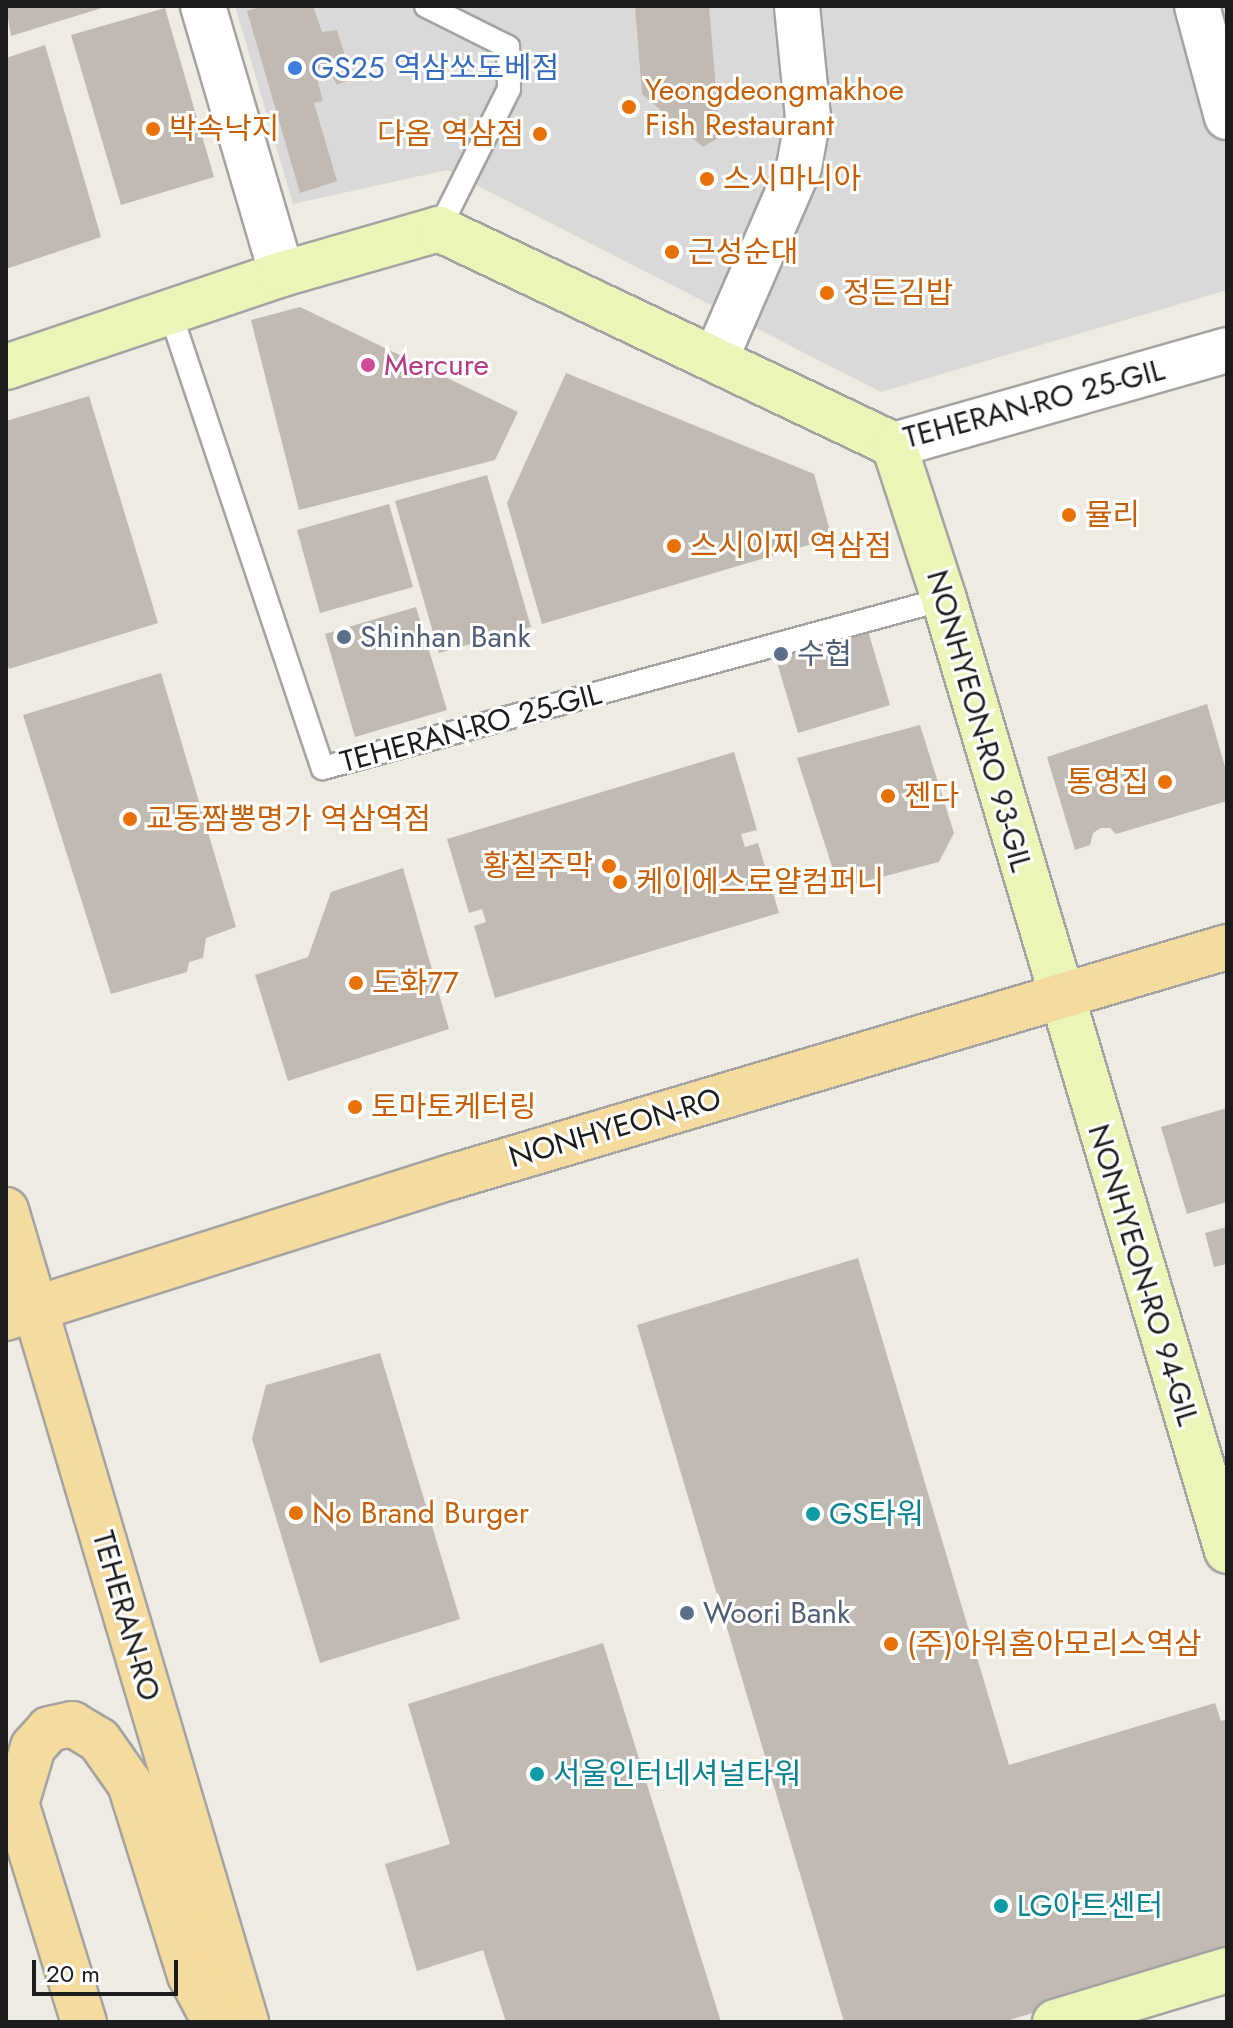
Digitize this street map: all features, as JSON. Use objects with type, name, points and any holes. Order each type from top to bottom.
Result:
[{"type":"main road","name":"NONHYEON-RO","points":[[21,1315],[451,1177],[1227,947]]},
{"type":"main road","name":"TEHERAN-RO","points":[[6,1210],[21,1315],[246,2022]]},
{"type":"main road","points":[[84,2022],[11,1787],[33,1747],[49,1729],[72,1724],[99,1740],[130,1784],[190,1975],[215,2022]]},
{"type":"street","points":[[203,6],[282,274]]},
{"type":"street","points":[[716,358],[799,167],[808,117],[797,6]]},
{"type":"street","points":[[1197,6],[1227,117]]},
{"type":"street","points":[[6,367],[282,274],[439,229]]},
{"type":"street","name":"TEHERAN-RO 25-GIL","points":[[439,229],[894,445],[1227,350]]},
{"type":"street","name":"NONHYEON-RO 93-GIL","points":[[894,445],[944,599],[1060,998]]},
{"type":"street","name":"NONHYEON-RO 94-GIL","points":[[1060,998],[1227,1551]]},
{"type":"street","points":[[1055,2022],[1120,2012],[1227,1970]]},
{"type":"lane","points":[[426,6],[508,47],[509,89],[439,229]]},
{"type":"lane","name":"TEHERAN-RO 25-GIL","points":[[170,312],[323,768],[944,599]]},
{"type":"shaded area","points":[[235,6],[1227,6],[1227,290],[881,392],[447,170],[293,204]]},
{"type":"building","points":[[6,6],[105,6],[105,7],[11,36]]},
{"type":"building","points":[[264,6],[313,6],[322,32],[337,30],[352,79],[337,85],[327,66],[315,71],[323,101],[314,103],[337,181],[300,193],[247,11]]},
{"type":"building","points":[[635,6],[709,6],[720,137],[703,147],[642,94]]},
{"type":"building","points":[[165,8],[214,177],[121,205],[71,35]]},
{"type":"building","points":[[45,45],[101,237],[6,269],[6,58]]},
{"type":"building","points":[[300,307],[518,412],[495,460],[299,510],[251,320]]},
{"type":"building","points":[[566,373],[814,474],[832,538],[542,624],[507,503]]},
{"type":"building","points":[[89,396],[158,623],[9,669],[6,660],[6,421]]},
{"type":"building","points":[[487,475],[531,627],[439,653],[395,501]]},
{"type":"building","points":[[389,504],[413,587],[320,613],[297,530]]},
{"type":"building","points":[[416,607],[447,710],[355,737],[325,634]]},
{"type":"building","points":[[868,631],[890,705],[798,733],[776,659]]},
{"type":"building","points":[[161,673],[236,927],[206,938],[203,958],[189,962],[187,972],[111,994],[23,715]]},
{"type":"building","points":[[1207,704],[1227,774],[1227,801],[1116,834],[1110,828],[1101,828],[1093,833],[1090,845],[1075,850],[1047,757]]},
{"type":"building","points":[[920,725],[954,833],[939,862],[839,888],[797,758]]},
{"type":"building","points":[[734,752],[757,830],[741,834],[745,847],[758,843],[779,913],[495,998],[474,926],[486,922],[482,909],[469,913],[447,839]]},
{"type":"building","points":[[403,868],[449,1029],[288,1081],[255,975],[308,957],[331,892]]},
{"type":"building","points":[[1227,1108],[1227,1202],[1187,1214],[1161,1127]]},
{"type":"building","points":[[1227,1227],[1227,1264],[1214,1267],[1205,1233]]},
{"type":"building","name":"GS타워","points":[[858,1258],[1009,1765],[1215,1703],[1221,1721],[1227,1719],[1227,1955],[1003,2022],[844,2022],[637,1325]]},
{"type":"building","points":[[380,1353],[460,1619],[320,1663],[252,1439],[266,1385]]},
{"type":"building","name":"서울인터네셔널타워","points":[[603,1643],[721,2022],[506,2022],[483,1950],[417,1971],[385,1864],[450,1844],[408,1704]]},
{"type":"place","name":"GS25 역삼쏘도베점","points":[[295,68]]},
{"type":"place","name":"Yeongdeongmakhoe Fish Restaurant","points":[[629,107]]},
{"type":"place","name":"박속낙지","points":[[153,129]]},
{"type":"place","name":"다옴 역삼점","points":[[540,134]]},
{"type":"place","name":"스시마니아","points":[[707,179]]},
{"type":"place","name":"근성순대","points":[[672,252]]},
{"type":"place","name":"정든김밥","points":[[827,293]]},
{"type":"place","name":"Mercure","points":[[368,365]]},
{"type":"place","name":"뮬리","points":[[1069,515]]},
{"type":"place","name":"스시이찌 역삼점","points":[[674,546]]},
{"type":"place","name":"Shinhan Bank","points":[[344,637]]},
{"type":"place","name":"수협","points":[[781,654]]},
{"type":"place","name":"통영집","points":[[1165,782]]},
{"type":"place","name":"젠다","points":[[888,796]]},
{"type":"place","name":"교동짬뽕명가 역삼역점","points":[[130,819]]},
{"type":"place","name":"황칠주막","points":[[609,866]]},
{"type":"place","name":"케이에스로얄컴퍼니","points":[[620,882]]},
{"type":"place","name":"도화77","points":[[356,983]]},
{"type":"place","name":"토마토케터링","points":[[355,1107]]},
{"type":"place","name":"No Brand Burger","points":[[296,1513]]},
{"type":"place","name":"GS타워","points":[[813,1514]]},
{"type":"place","name":"Woori Bank","points":[[687,1613]]},
{"type":"place","name":"(주)아워홈아모리스역삼","points":[[891,1644]]},
{"type":"place","name":"서울인터네셔널타워","points":[[537,1774]]},
{"type":"place","name":"LG아트센터","points":[[1001,1906]]}]
